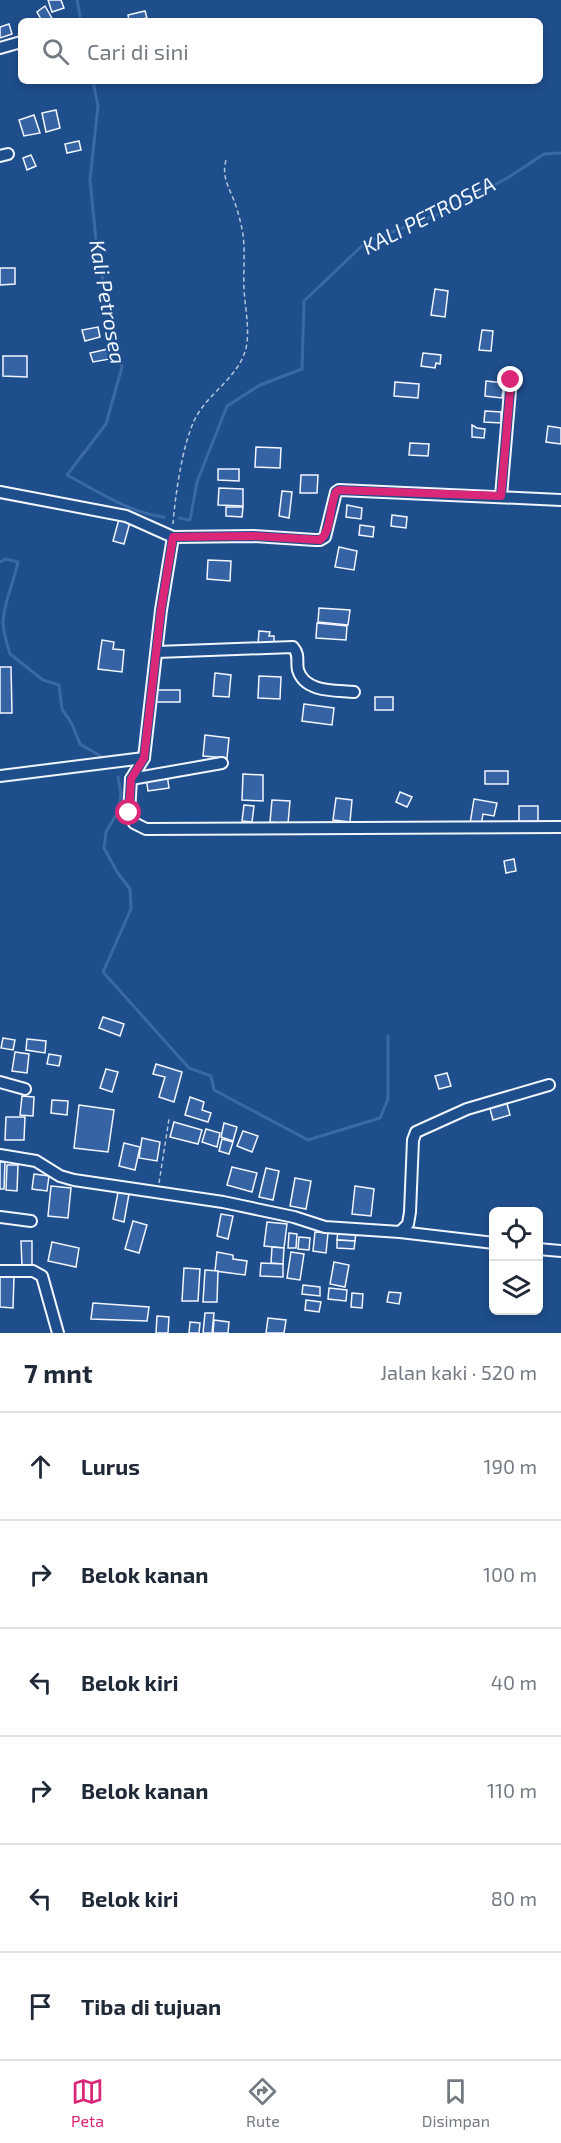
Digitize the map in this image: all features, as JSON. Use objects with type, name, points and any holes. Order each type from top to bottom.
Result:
[{"type":"street","points":[[0,48],[18,43]]},
{"type":"street","points":[[501,496],[511,380]]},
{"type":"street","points":[[0,492],[126,516],[173,537],[253,536],[320,540],[325,537],[332,502],[339,490],[561,500]]},
{"type":"street","points":[[173,537],[144,758],[131,779],[129,813],[138,827],[146,829],[561,827]]},
{"type":"street","points":[[157,652],[293,647],[298,653],[298,671],[308,684],[314,687],[354,692]]},
{"type":"street","points":[[0,776],[144,758]]},
{"type":"street","points":[[131,779],[222,763]]},
{"type":"street","points":[[0,1082],[25,1089]]},
{"type":"street","points":[[400,1232],[408,1224],[410,1212],[413,1140],[416,1132],[467,1109],[549,1085]]},
{"type":"street","points":[[0,1155],[36,1161],[60,1176],[74,1180],[257,1208],[325,1227],[400,1232],[489,1242]]},
{"type":"street","points":[[0,1217],[31,1221]]},
{"type":"street","points":[[543,1249],[561,1251]]},
{"type":"street","points":[[0,1271],[33,1271],[42,1276],[58,1333]]},
{"type":"path","points":[[173,537],[174,503],[194,421],[209,398],[236,372],[246,347],[248,330],[242,230],[234,200],[225,183],[226,159]]},
{"type":"path","points":[[157,1192],[170,1119]]},
{"type":"building","points":[[48,0],[61,0],[64,8],[52,12]]},
{"type":"building","points":[[45,6],[52,18],[40,18],[37,12]]},
{"type":"building","points":[[145,11],[147,18],[128,18],[128,15]]},
{"type":"building","points":[[9,24],[12,34],[0,38],[0,27]]},
{"type":"building","points":[[56,110],[60,128],[46,132],[42,113]]},
{"type":"building","points":[[34,115],[40,133],[24,136],[19,120]]},
{"type":"building","points":[[79,141],[81,150],[67,153],[65,144]]},
{"type":"building","points":[[31,155],[36,166],[27,170],[23,158]]},
{"type":"building","points":[[0,268],[15,268],[15,284],[0,285]]},
{"type":"building","points":[[435,289],[448,291],[445,317],[431,315]]},
{"type":"building","points":[[98,327],[100,337],[85,341],[82,330]]},
{"type":"building","points":[[482,330],[493,331],[491,351],[479,350]]},
{"type":"building","points":[[108,349],[110,359],[93,362],[90,353]]},
{"type":"building","points":[[423,353],[441,355],[440,364],[436,363],[435,368],[421,366]]},
{"type":"building","points":[[3,356],[27,356],[27,377],[3,376]]},
{"type":"building","points":[[486,381],[504,383],[502,398],[485,396]]},
{"type":"building","points":[[395,382],[419,384],[418,398],[394,396]]},
{"type":"building","points":[[485,411],[501,412],[501,423],[484,422]]},
{"type":"building","points":[[472,425],[485,429],[484,438],[472,437]]},
{"type":"building","points":[[548,426],[561,428],[561,444],[546,442]]},
{"type":"building","points":[[410,443],[429,444],[428,456],[409,455]]},
{"type":"building","points":[[256,447],[281,448],[280,468],[255,467]]},
{"type":"building","points":[[218,469],[239,469],[239,481],[218,480]]},
{"type":"building","points":[[301,475],[318,475],[317,493],[300,493]]},
{"type":"building","points":[[219,488],[243,489],[243,506],[218,505]]},
{"type":"building","points":[[282,491],[292,492],[289,518],[279,516]]},
{"type":"building","points":[[347,505],[362,508],[361,519],[346,517]]},
{"type":"building","points":[[226,507],[243,507],[242,517],[226,516]]},
{"type":"building","points":[[392,515],[407,517],[406,528],[391,526]]},
{"type":"building","points":[[119,519],[130,522],[124,544],[113,541]]},
{"type":"building","points":[[360,525],[374,527],[373,537],[359,535]]},
{"type":"building","points":[[339,547],[357,551],[354,570],[335,567]]},
{"type":"building","points":[[208,560],[231,561],[230,581],[207,579]]},
{"type":"building","points":[[319,608],[350,610],[348,625],[318,622]]},
{"type":"building","points":[[317,623],[347,626],[346,640],[316,638]]},
{"type":"building","points":[[259,631],[270,632],[269,636],[274,636],[274,646],[258,645]]},
{"type":"building","points":[[102,640],[114,642],[113,649],[124,650],[122,672],[98,669]]},
{"type":"building","points":[[0,667],[11,667],[12,713],[0,713]]},
{"type":"building","points":[[215,673],[231,675],[229,697],[213,696]]},
{"type":"building","points":[[259,676],[281,677],[280,699],[258,698]]},
{"type":"building","points":[[156,690],[180,690],[180,702],[156,702]]},
{"type":"building","points":[[375,697],[393,697],[393,710],[375,710]]},
{"type":"building","points":[[304,704],[334,708],[332,725],[302,721]]},
{"type":"building","points":[[205,735],[229,738],[227,758],[203,756]]},
{"type":"building","points":[[485,771],[508,771],[508,784],[485,784]]},
{"type":"building","points":[[167,774],[169,788],[148,791],[146,777]]},
{"type":"building","points":[[243,774],[263,775],[263,801],[242,800]]},
{"type":"building","points":[[400,792],[412,797],[407,807],[396,802]]},
{"type":"building","points":[[336,798],[352,800],[350,822],[333,820]]},
{"type":"building","points":[[474,799],[497,803],[494,816],[483,814],[481,826],[470,824]]},
{"type":"building","points":[[272,800],[290,801],[288,824],[270,822]]},
{"type":"building","points":[[244,805],[254,806],[252,822],[242,821]]},
{"type":"building","points":[[519,806],[538,806],[538,825],[519,825]]},
{"type":"building","points":[[514,859],[516,871],[506,873],[504,861]]},
{"type":"building","points":[[103,1017],[124,1024],[120,1036],[99,1028]]},
{"type":"building","points":[[3,1038],[15,1040],[13,1050],[1,1048]]},
{"type":"building","points":[[27,1039],[46,1041],[45,1053],[26,1050]]},
{"type":"building","points":[[15,1052],[29,1054],[27,1073],[12,1071]]},
{"type":"building","points":[[49,1054],[61,1056],[59,1066],[47,1064]]},
{"type":"building","points":[[156,1064],[182,1072],[174,1102],[159,1097],[165,1077],[153,1074]]},
{"type":"building","points":[[106,1069],[118,1072],[112,1092],[100,1088]]},
{"type":"building","points":[[447,1073],[451,1086],[439,1089],[435,1076]]},
{"type":"building","points":[[22,1096],[34,1097],[33,1116],[20,1115]]},
{"type":"building","points":[[190,1097],[204,1102],[202,1110],[211,1113],[208,1122],[185,1115]]},
{"type":"building","points":[[52,1100],[68,1101],[67,1115],[51,1113]]},
{"type":"building","points":[[506,1100],[510,1115],[493,1120],[489,1105]]},
{"type":"building","points":[[79,1105],[114,1110],[108,1152],[74,1148]]},
{"type":"building","points":[[6,1117],[25,1117],[24,1140],[5,1140]]},
{"type":"building","points":[[174,1122],[202,1130],[198,1144],[170,1137]]},
{"type":"building","points":[[224,1123],[237,1127],[233,1141],[221,1137]]},
{"type":"building","points":[[206,1129],[220,1133],[217,1147],[202,1142]]},
{"type":"building","points":[[243,1131],[258,1136],[252,1152],[237,1146]]},
{"type":"building","points":[[142,1138],[160,1142],[157,1161],[139,1158]]},
{"type":"building","points":[[222,1139],[233,1142],[229,1154],[219,1151]]},
{"type":"building","points":[[124,1143],[140,1147],[135,1170],[119,1166]]},
{"type":"building","points":[[0,1162],[5,1162],[4,1189],[0,1189]]},
{"type":"building","points":[[7,1165],[18,1165],[17,1191],[6,1190]]},
{"type":"building","points":[[232,1167],[257,1173],[252,1192],[227,1185]]},
{"type":"building","points":[[266,1168],[279,1171],[273,1200],[259,1197]]},
{"type":"building","points":[[34,1174],[49,1176],[47,1191],[32,1189]]},
{"type":"building","points":[[295,1178],[311,1181],[306,1209],[290,1206]]},
{"type":"building","points":[[51,1186],[71,1188],[68,1218],[48,1216]]},
{"type":"building","points":[[355,1186],[374,1189],[371,1216],[352,1214]]},
{"type":"building","points":[[118,1192],[129,1194],[124,1222],[113,1219]]},
{"type":"building","points":[[221,1214],[233,1216],[228,1239],[217,1236]]},
{"type":"building","points":[[133,1221],[147,1225],[139,1253],[125,1249]]},
{"type":"building","points":[[267,1222],[287,1224],[284,1248],[264,1246]]},
{"type":"building","points":[[338,1230],[356,1232],[355,1241],[337,1240]]},
{"type":"building","points":[[315,1232],[328,1233],[326,1253],[313,1251]]},
{"type":"building","points":[[289,1233],[297,1234],[296,1248],[288,1248]]},
{"type":"building","points":[[299,1237],[310,1238],[309,1250],[298,1249]]},
{"type":"building","points":[[337,1240],[355,1241],[354,1249],[337,1248]]},
{"type":"building","points":[[21,1241],[32,1241],[32,1267],[22,1266]]},
{"type":"building","points":[[52,1242],[79,1248],[76,1267],[48,1261]]},
{"type":"building","points":[[272,1247],[284,1248],[283,1264],[271,1263]]},
{"type":"building","points":[[217,1252],[233,1255],[233,1259],[247,1261],[245,1275],[215,1271]]},
{"type":"building","points":[[291,1252],[304,1254],[300,1280],[287,1278]]},
{"type":"building","points":[[334,1262],[349,1265],[345,1287],[330,1284]]},
{"type":"building","points":[[261,1263],[283,1264],[283,1277],[260,1276]]},
{"type":"building","points":[[184,1268],[200,1269],[198,1301],[182,1301]]},
{"type":"building","points":[[205,1270],[218,1271],[217,1302],[203,1302]]},
{"type":"building","points":[[0,1275],[14,1276],[13,1308],[0,1307]]},
{"type":"building","points":[[303,1285],[320,1287],[320,1296],[302,1294]]},
{"type":"building","points":[[329,1288],[347,1290],[346,1301],[328,1299]]},
{"type":"building","points":[[389,1292],[401,1293],[399,1304],[387,1302]]},
{"type":"building","points":[[352,1293],[363,1294],[362,1308],[351,1307]]},
{"type":"building","points":[[306,1300],[321,1302],[319,1312],[305,1310]]},
{"type":"building","points":[[93,1303],[149,1307],[147,1321],[91,1319]]},
{"type":"building","points":[[205,1313],[214,1313],[212,1333],[203,1333]]},
{"type":"building","points":[[157,1316],[169,1317],[168,1333],[156,1333]]},
{"type":"building","points":[[268,1318],[286,1320],[284,1333],[266,1333]]},
{"type":"building","points":[[214,1320],[229,1322],[228,1333],[213,1333]]},
{"type":"building","points":[[190,1322],[200,1323],[199,1333],[189,1333]]},
{"type":"waterway","name":"Kali Petrosea","points":[[77,0],[80,18]]},
{"type":"waterway","name":"Kali Petrosea","points":[[94,84],[98,106],[90,180],[96,240],[105,293],[122,367],[106,424],[67,475],[126,506],[164,517]]},
{"type":"waterway","name":"KALI PETROSEA","points":[[179,518],[190,520],[197,482],[227,406],[260,385],[302,369],[304,301],[366,242],[449,210],[509,177],[544,154],[561,153]]},
{"type":"waterway","points":[[0,562],[6,559],[18,562],[3,622],[10,654],[43,680],[59,685],[62,709],[72,724],[80,744],[107,760]]},
{"type":"waterway","points":[[118,777],[121,794],[119,810],[106,832],[104,848],[117,872],[130,889],[131,909],[103,972],[189,1068],[211,1076],[214,1090],[308,1140],[380,1118],[388,1099],[388,1036]]},
{"type":"route","points":[[129,813],[131,779],[144,758],[161,610],[173,537],[253,536],[320,540],[325,537],[332,502],[339,490],[501,496],[511,380]]}]
